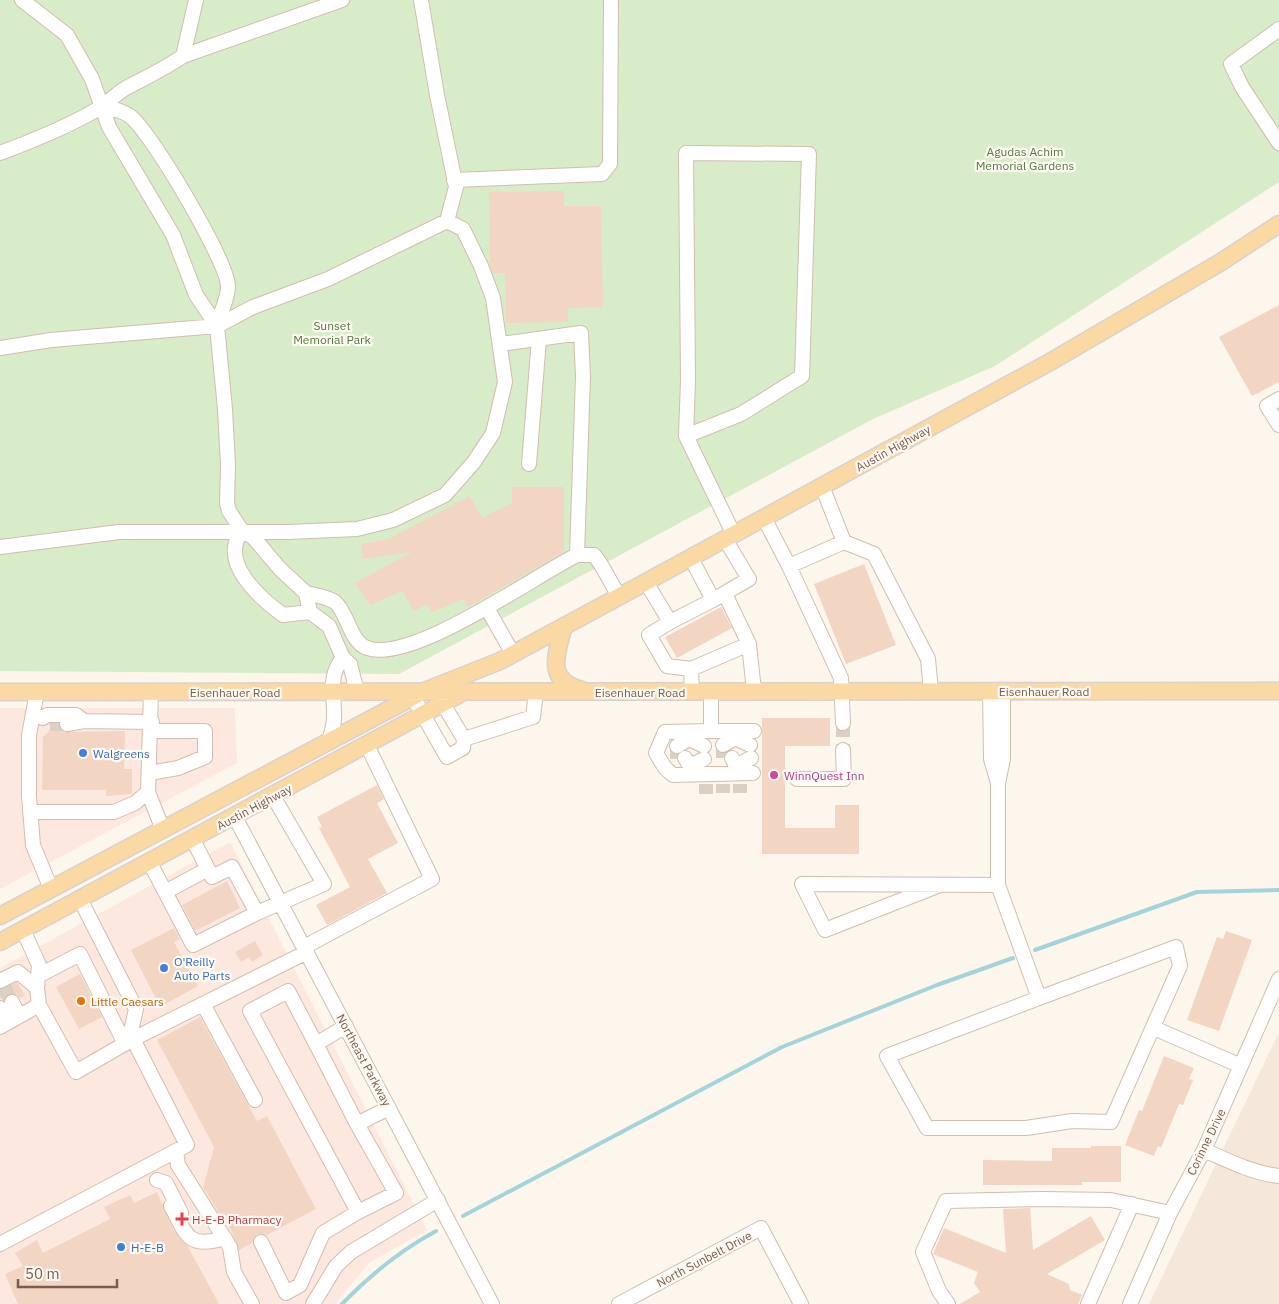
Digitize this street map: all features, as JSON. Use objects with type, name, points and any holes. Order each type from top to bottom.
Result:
[{"type":"main road","name":"Austin Highway","points":[[0,916],[417,695],[506,657],[620,597],[1050,362],[1221,262],[1279,224]]},
{"type":"main road","points":[[564,626],[555,661],[557,674],[573,688],[586,692]]},
{"type":"main road","name":"Austin Highway","points":[[0,942],[443,704],[464,692],[506,657]]},
{"type":"main road","name":"Eisenhauer Road","points":[[0,692],[356,692],[417,695],[464,692],[1279,691]]},
{"type":"street","points":[[22,0],[67,35],[92,79],[109,127],[173,235],[196,295],[217,326]]},
{"type":"street","points":[[183,56],[196,0]]},
{"type":"street","points":[[0,153],[37,139],[103,106],[124,89],[162,71],[183,56],[342,0]]},
{"type":"street","points":[[0,348],[50,340],[217,326],[253,307],[328,279],[447,220],[456,187],[437,94],[422,0]]},
{"type":"street","points":[[454,180],[602,174],[610,164],[611,0]]},
{"type":"street","points":[[1279,29],[1231,64],[1242,87],[1279,143]]},
{"type":"street","points":[[103,106],[131,116],[150,141],[202,226],[219,260],[228,286],[217,326],[228,456],[227,503],[229,511],[242,531],[253,537],[280,569],[306,593],[334,602],[346,616],[355,637],[366,648],[380,650],[397,648],[429,636],[487,608],[577,556],[594,556],[603,565],[611,584],[620,597]]},
{"type":"street","points":[[686,436],[741,414],[802,376],[809,154],[686,152],[688,380],[686,436],[749,580],[649,635],[667,666],[692,669],[749,644]]},
{"type":"street","points":[[0,547],[119,532],[357,529],[393,520],[445,495],[474,462],[493,432],[505,382],[493,298],[481,266],[463,229],[447,220]]},
{"type":"street","points":[[501,344],[581,333],[583,376],[577,556]]},
{"type":"street","points":[[529,464],[539,339]]},
{"type":"street","points":[[1279,400],[1267,406],[1279,425]]},
{"type":"street","points":[[822,486],[844,542]]},
{"type":"street","points":[[764,518],[790,566],[841,678],[843,723]]},
{"type":"street","points":[[242,531],[236,540],[234,553],[242,573],[261,599],[283,615],[310,612]]},
{"type":"street","points":[[790,566],[844,542],[874,554],[928,658],[931,691]]},
{"type":"street","points":[[690,558],[719,597],[749,644],[754,692]]},
{"type":"street","points":[[646,582],[670,622]]},
{"type":"street","points":[[306,593],[310,612],[328,626],[343,658],[350,664],[356,692]]},
{"type":"street","points":[[487,608],[506,657]]},
{"type":"street","points":[[330,741],[334,716],[331,692],[335,671],[343,658]]},
{"type":"street","points":[[692,669],[692,692]]},
{"type":"street","points":[[996,690],[991,759],[998,782],[998,884],[1039,998]]},
{"type":"street","points":[[37,692],[42,719]]},
{"type":"street","points":[[151,692],[152,726],[148,792],[163,830]]},
{"type":"street","points":[[464,739],[533,717],[536,692]]},
{"type":"street","points":[[711,692],[711,731],[736,759]]},
{"type":"street","points":[[417,695],[423,714],[447,757],[464,748],[464,739],[443,704]]},
{"type":"street","points":[[51,889],[33,845],[30,812],[29,735],[47,714],[76,715],[84,721]]},
{"type":"street","points":[[67,724],[84,721],[205,731],[205,757],[178,768],[149,773]]},
{"type":"street","points":[[711,731],[690,752],[706,779],[736,759],[754,731]]},
{"type":"street","points":[[23,930],[39,964],[40,1005],[76,1072],[129,1042],[305,950],[432,879],[367,745]]},
{"type":"street","points":[[796,779],[844,780],[844,750]]},
{"type":"street","points":[[30,812],[114,812],[135,803],[148,792]]},
{"type":"street","points":[[150,863],[193,945],[257,913],[324,884],[273,796]]},
{"type":"street","name":"Northeast Parkway","points":[[235,817],[492,1304]]},
{"type":"street","points":[[193,840],[212,877],[232,867],[257,913]]},
{"type":"street","points":[[165,892],[208,869]]},
{"type":"street","points":[[940,885],[825,930],[802,884],[998,884]]},
{"type":"street","points":[[80,899],[136,1009],[129,1042]]},
{"type":"street","points":[[1176,947],[1180,966],[1111,1122],[1072,1120],[1026,1128],[927,1128],[887,1056],[1039,998],[1176,947]]},
{"type":"street","points":[[0,1244],[187,1145],[80,954],[38,982]]},
{"type":"street","points":[[2,983],[18,972],[38,982]]},
{"type":"street","name":"Corinne Drive","points":[[1130,1304],[1170,1213],[1204,1150],[1279,979]]},
{"type":"street","points":[[261,1242],[286,1293],[300,1285],[323,1233],[358,1212],[396,1193],[357,1124],[288,991],[250,1011],[358,1212]]},
{"type":"street","points":[[203,1004],[255,1100]]},
{"type":"street","points":[[6,1005],[9,1022],[40,1005]]},
{"type":"street","points":[[316,1044],[346,1026]]},
{"type":"street","points":[[1154,1028],[1241,1066]]},
{"type":"street","points":[[357,1124],[389,1108]]},
{"type":"street","points":[[1204,1150],[1244,1168],[1263,1174],[1279,1176]]},
{"type":"street","points":[[176,1152],[178,1165],[230,1246],[234,1272],[252,1304]]},
{"type":"street","points":[[150,1166],[160,1185],[166,1183],[174,1197],[180,1210],[179,1221]]},
{"type":"street","points":[[948,1304],[923,1252],[946,1201],[1083,1199],[1132,1204],[1170,1213]]},
{"type":"street","points":[[313,1304],[336,1266],[351,1252],[438,1200]]},
{"type":"street","points":[[1088,1304],[1132,1204]]},
{"type":"street","points":[[171,1206],[189,1236],[201,1244],[225,1238]]},
{"type":"street","name":"North Sunbelt Drive","points":[[619,1304],[762,1228],[801,1304]]},
{"type":"shaded area","points":[[0,708],[235,708],[237,763],[0,889]]},
{"type":"shaded area","points":[[230,842],[427,1230],[369,1263],[335,1304],[0,1304],[0,968]]},
{"type":"shaded area","points":[[1279,1032],[1279,1304],[1149,1304]]},
{"type":"green space","name":"Sunset Memorial Park","points":[[0,0],[1279,0],[1279,182],[995,366],[873,419],[399,674],[0,671]]},
{"type":"building","points":[[564,191],[564,206],[601,206],[603,307],[568,308],[568,322],[506,323],[505,273],[493,273],[490,266],[489,192]]},
{"type":"building","points":[[1279,305],[1279,382],[1252,396],[1219,337]]},
{"type":"building","points":[[512,487],[564,487],[564,552],[468,607],[463,599],[432,612],[427,604],[414,611],[402,591],[370,605],[355,583],[412,552],[363,559],[361,544],[389,539],[470,496],[482,518],[512,503]]},
{"type":"building","points":[[864,564],[896,645],[846,664],[814,584]]},
{"type":"building","points":[[721,607],[732,628],[677,658],[665,637]]},
{"type":"building","name":"WinnQuest Inn","points":[[762,718],[830,718],[830,746],[785,746],[785,828],[835,828],[835,805],[859,805],[859,854],[762,854]]},
{"type":"building","name":"Walgreens","points":[[50,724],[58,724],[64,732],[125,731],[124,769],[132,769],[132,794],[106,796],[106,790],[42,790],[43,737],[50,730]]},
{"type":"building","points":[[377,785],[384,799],[377,803],[398,843],[368,859],[387,893],[327,925],[316,905],[350,887],[319,828],[322,827],[317,817]]},
{"type":"building","points":[[227,881],[240,908],[195,931],[182,905]]},
{"type":"building","name":"O'Reilly Auto Parts","points":[[174,928],[180,939],[174,942],[198,986],[160,1007],[131,950]]},
{"type":"building","points":[[1226,931],[1252,940],[1219,1031],[1187,1020],[1217,937],[1223,939]]},
{"type":"building","points":[[255,941],[263,955],[252,962],[249,957],[241,962],[235,952]]},
{"type":"building","name":"Little Caesars","points":[[80,974],[102,1017],[79,1029],[56,987]]},
{"type":"building","points":[[17,982],[25,995],[20,998],[12,993],[8,994],[4,1000],[0,999],[0,990]]},
{"type":"building","points":[[200,1017],[257,1121],[267,1116],[316,1209],[267,1235],[257,1234],[252,1243],[239,1250],[232,1232],[203,1188],[214,1147],[157,1040]]},
{"type":"building","points":[[1164,1056],[1194,1068],[1189,1079],[1193,1080],[1183,1105],[1179,1104],[1161,1148],[1158,1146],[1154,1156],[1125,1145],[1139,1110],[1142,1111]]},
{"type":"building","points":[[1091,1146],[1121,1146],[1121,1182],[1082,1182],[1082,1185],[983,1185],[983,1160],[1052,1161],[1052,1148],[1091,1148]]},
{"type":"building","name":"H-E-B","points":[[157,1192],[173,1229],[187,1245],[219,1304],[18,1304],[5,1274],[23,1266],[15,1253],[37,1240],[43,1253],[110,1219],[104,1207],[130,1195],[134,1203]]},
{"type":"building","points":[[1030,1208],[1033,1250],[1091,1216],[1105,1240],[1047,1274],[1069,1284],[1070,1290],[1082,1295],[1078,1304],[960,1304],[980,1292],[974,1283],[978,1272],[933,1254],[944,1228],[1006,1253],[1003,1209]]},
{"type":"waterway","points":[[1035,950],[1197,892],[1279,890]]},
{"type":"waterway","points":[[463,1216],[782,1047],[937,985],[1013,958]]},
{"type":"waterway","points":[[342,1304],[386,1264],[410,1246],[436,1231]]},
{"type":"tunnel","points":[[843,723],[843,750]]},
{"type":"tunnel","points":[[50,724],[67,724]]},
{"type":"tunnel","points":[[723,745],[723,758]]},
{"type":"tunnel","points":[[677,746],[677,759]]},
{"type":"tunnel","points":[[706,784],[706,794]]},
{"type":"tunnel","points":[[723,784],[723,793]]},
{"type":"tunnel","points":[[740,784],[740,793]]},
{"type":"tunnel","points":[[4,987],[12,1002]]},
{"type":"place","name":"Walgreens","points":[[83,753]]},
{"type":"place","name":"WinnQuest Inn","points":[[774,775]]},
{"type":"place","name":"O'Reilly Auto Parts","points":[[164,968]]},
{"type":"place","name":"Little Caesars","points":[[81,1001]]},
{"type":"place","name":"H-E-B Pharmacy","points":[[182,1219]]},
{"type":"place","name":"H-E-B","points":[[121,1247]]},
{"type":"park label","name":"Agudas Achim Memorial Gardens","points":[[1025,158]]}]
